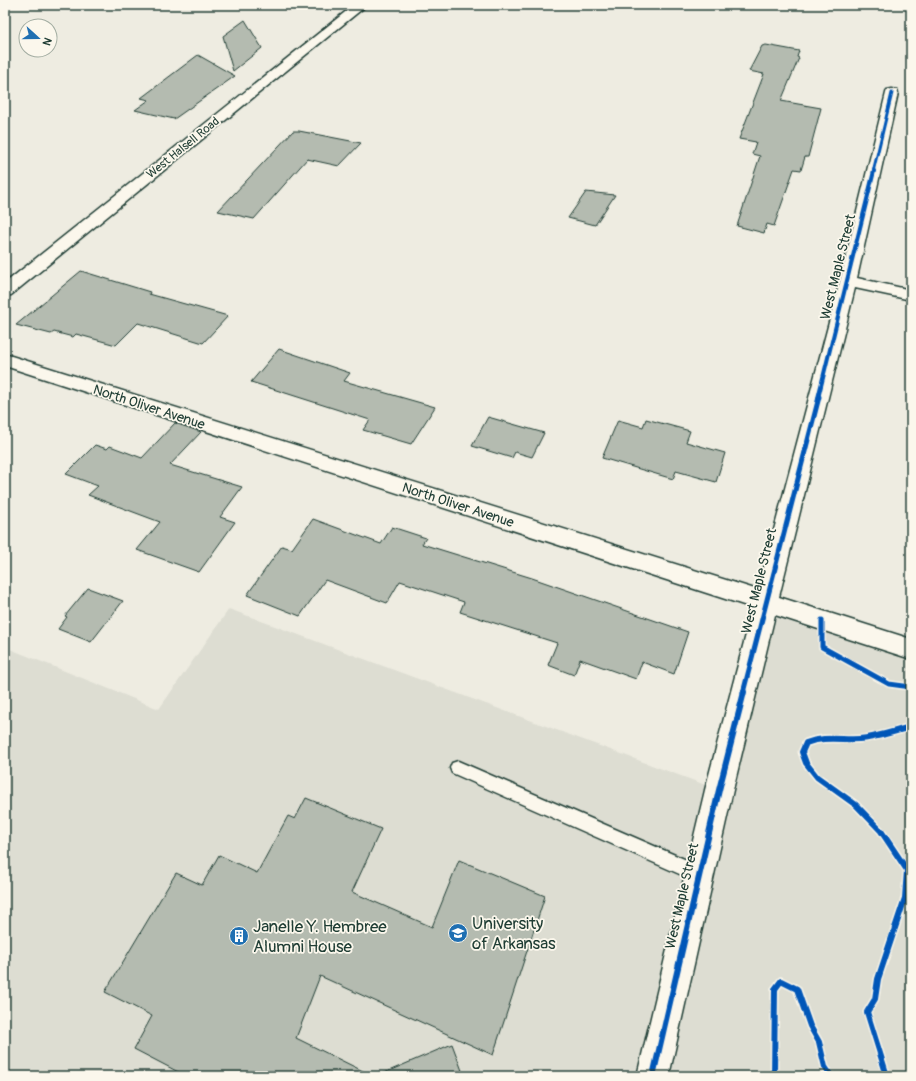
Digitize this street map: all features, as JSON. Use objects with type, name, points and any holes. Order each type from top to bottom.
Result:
[{"type":"street","name":"West Halsell Road","points":[[5,290],[361,5]]},
{"type":"street","name":"West Maple Street","points":[[653,1076],[699,874],[765,603],[848,281],[892,93]]},
{"type":"street","points":[[848,281],[911,295]]},
{"type":"street","name":"North Oliver Avenue","points":[[5,360],[765,603],[911,648]]},
{"type":"lane","points":[[458,768],[699,874]]},
{"type":"shaded area","name":"University of Arkansas","points":[[765,603],[911,649],[911,1076],[5,1076],[5,647],[159,709],[229,609],[719,790]]},
{"type":"building","points":[[245,20],[262,48],[233,71],[223,36]]},
{"type":"building","points":[[766,45],[799,51],[797,57],[799,58],[781,101],[821,108],[808,157],[805,157],[801,170],[794,169],[774,226],[767,224],[764,233],[737,226],[760,156],[752,154],[756,142],[739,139],[764,74],[749,71],[762,46]]},
{"type":"building","points":[[198,55],[235,76],[174,119],[135,110],[149,100],[141,98]]},
{"type":"building","points":[[293,131],[361,143],[339,166],[307,159],[254,219],[218,211]]},
{"type":"building","points":[[586,192],[615,195],[595,225],[568,218]]},
{"type":"building","points":[[81,271],[150,292],[149,294],[228,316],[203,343],[138,323],[116,345],[76,334],[73,337],[54,332],[51,334],[16,325]]},
{"type":"building","points":[[279,349],[350,373],[344,381],[435,407],[411,444],[363,430],[370,420],[251,382]]},
{"type":"building","points":[[488,417],[544,433],[532,457],[515,452],[512,458],[472,446]]},
{"type":"building","points":[[646,419],[690,431],[686,442],[725,453],[716,482],[676,471],[673,479],[602,458],[618,420],[643,427]]},
{"type":"building","points":[[175,423],[201,432],[170,465],[242,487],[220,517],[235,522],[199,572],[137,550],[160,522],[88,495],[98,486],[66,474],[95,445],[107,449],[110,446],[142,458]]},
{"type":"building","points":[[313,519],[381,544],[392,527],[426,538],[422,544],[532,578],[688,632],[674,674],[642,662],[636,679],[580,659],[574,675],[548,665],[557,643],[460,612],[464,602],[400,581],[387,603],[325,580],[300,616],[247,595],[282,546],[292,549]]},
{"type":"building","points":[[88,588],[123,601],[91,642],[58,629],[67,617],[65,616]]},
{"type":"building","name":"Janelle Y. Hembree Alumni House","points":[[306,798],[381,829],[352,892],[432,927],[459,860],[545,896],[493,1055],[320,976],[296,1038],[373,1076],[186,1076],[134,1049],[152,1016],[105,992],[176,873],[202,885],[219,855],[257,873],[288,816],[295,819]]},
{"type":"building","points":[[452,1044],[464,1076],[377,1076]]},
{"type":"cycle path","points":[[653,1076],[719,790],[848,281],[892,93]]},
{"type":"cycle path","points":[[822,620],[822,647],[889,684],[911,687]]},
{"type":"cycle path","points":[[887,1076],[867,1012],[875,999],[878,979],[905,898],[907,870],[881,831],[856,805],[817,777],[806,763],[802,752],[806,743],[813,740],[827,738],[866,738],[911,727]]},
{"type":"cycle path","points":[[774,1076],[775,989],[781,981],[797,989],[810,1026],[819,1042],[825,1067],[831,1076]]},
{"type":"place","name":"University of Arkansas","points":[[458,933]]},
{"type":"place","name":"Janelle Y. Hembree Alumni House","points":[[239,936]]}]
